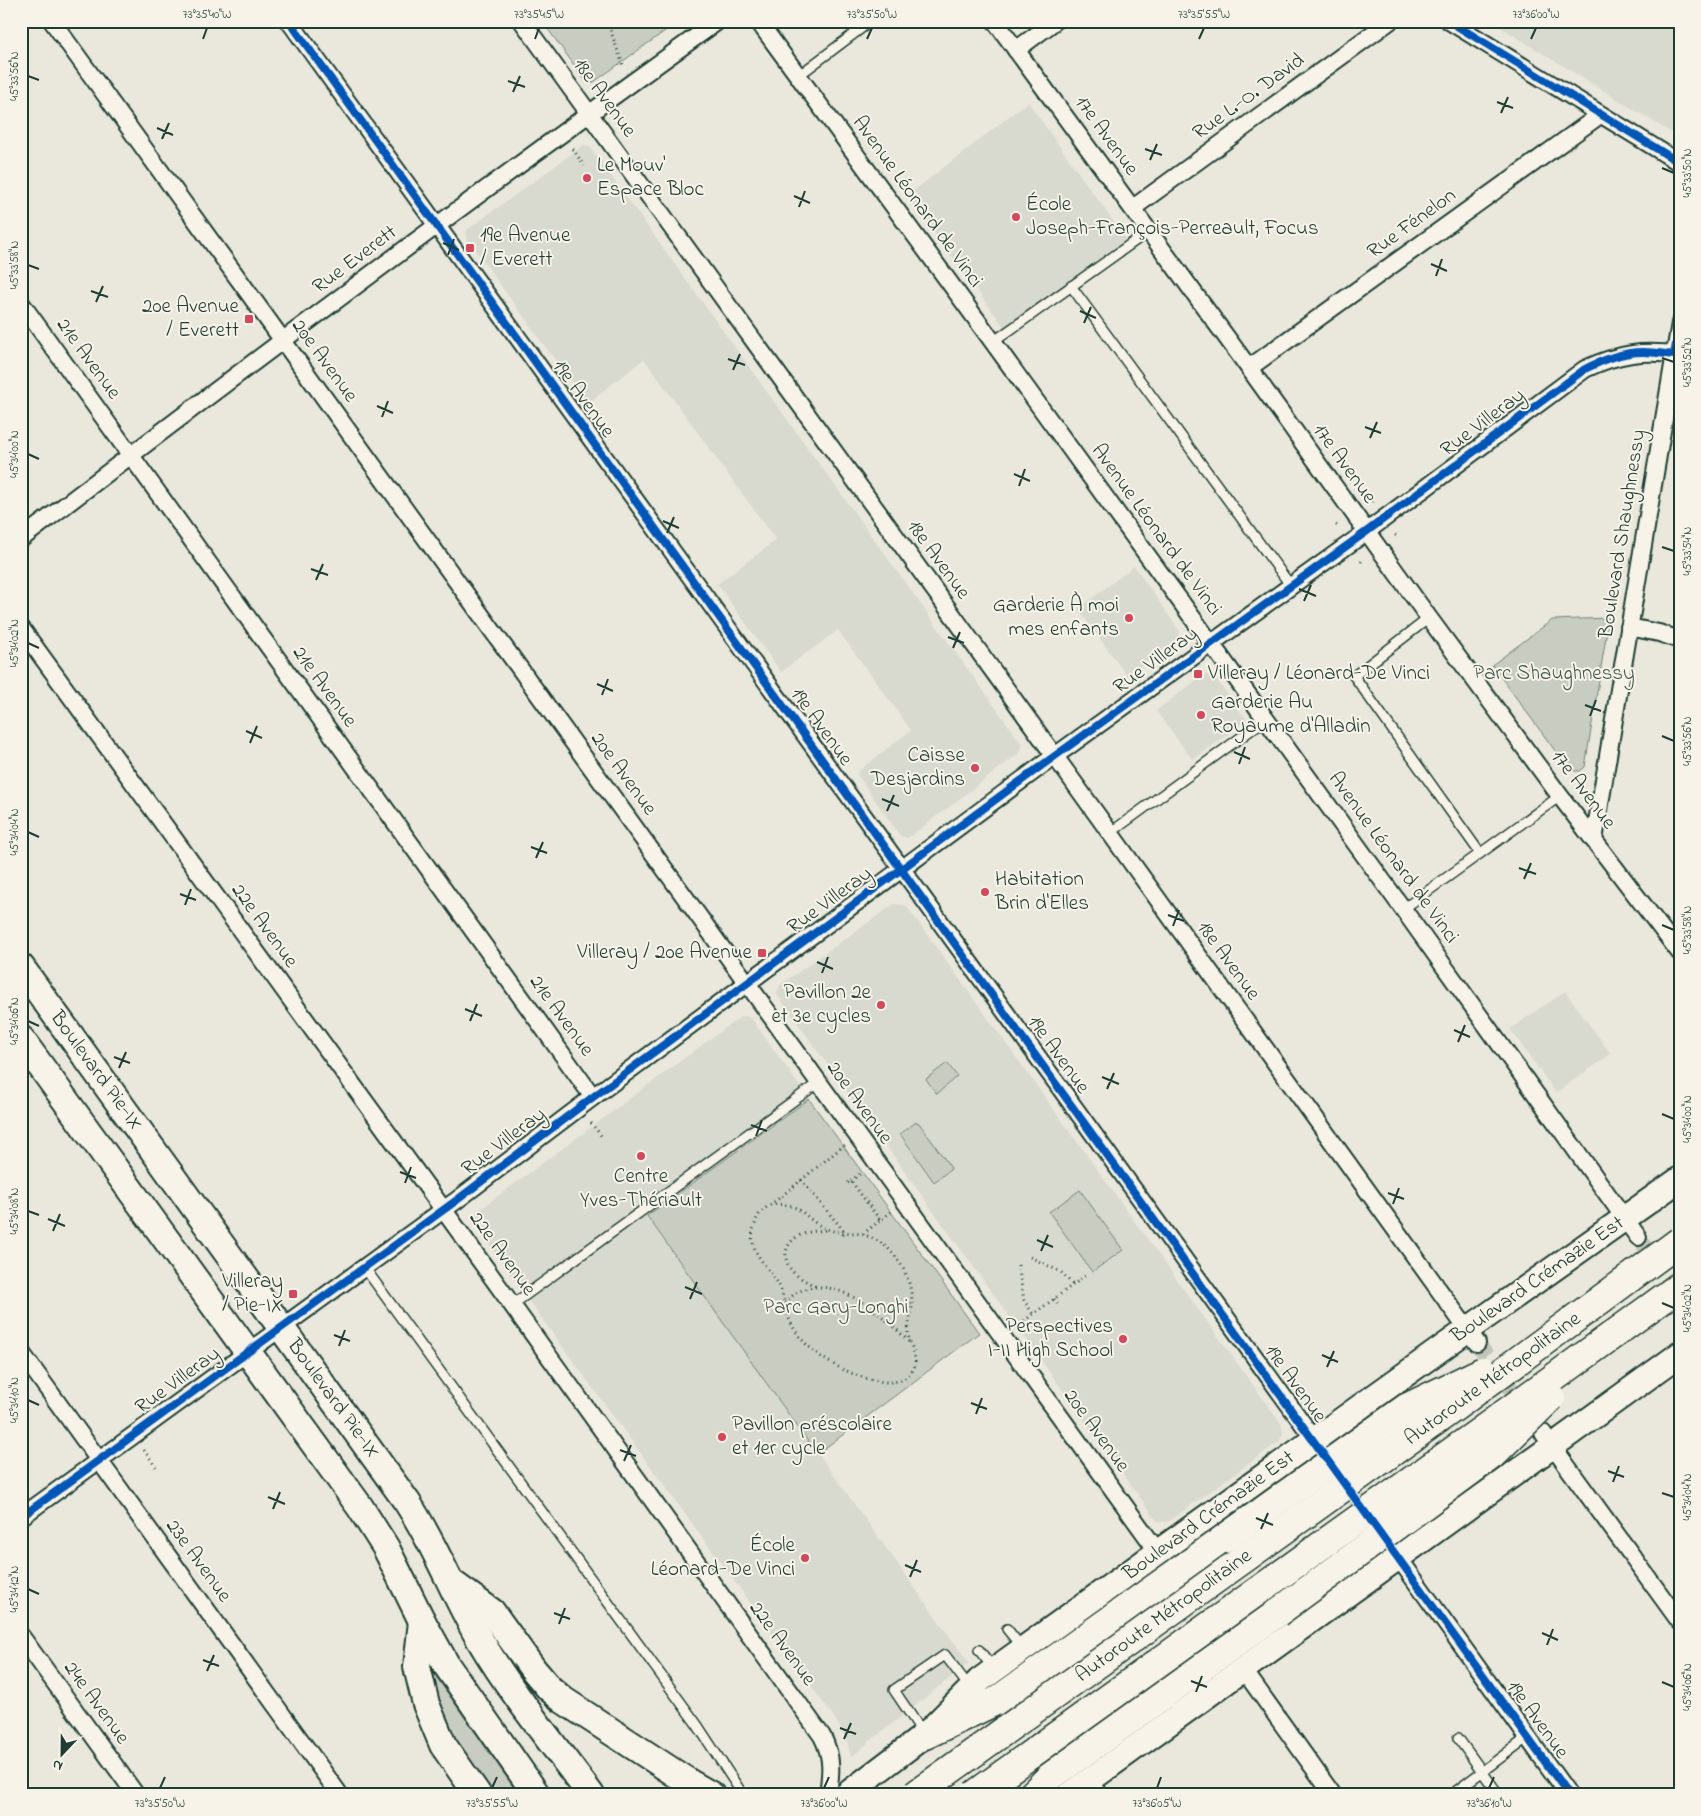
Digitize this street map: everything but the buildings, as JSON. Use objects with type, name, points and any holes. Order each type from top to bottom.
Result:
[{"type":"highway","name":"Autoroute Métropolitaine","points":[[915,1795],[1545,1342],[1680,1241]]},
{"type":"highway","name":"Autoroute Métropolitaine","points":[[974,1795],[1680,1286]]},
{"type":"highway","points":[[1032,1795],[1051,1776],[1492,1455],[1616,1333]]},
{"type":"highway","points":[[925,1735],[998,1700],[1408,1407],[1545,1342]]},
{"type":"main road","name":"Boulevard Pie-IX","points":[[21,967],[418,1519],[436,1552],[449,1582],[494,1662],[591,1795]]},
{"type":"main road","name":"Boulevard Pie-IX","points":[[21,1039],[360,1507],[394,1563],[422,1621],[458,1684],[537,1795]]},
{"type":"main road","name":"Boulevard Crémazie Est","points":[[846,1795],[925,1735],[971,1689],[994,1670],[1158,1552],[1319,1447],[1472,1336],[1631,1228],[1680,1179]]},
{"type":"main road","points":[[1069,1795],[1095,1788],[1394,1551],[1548,1439],[1680,1354]]},
{"type":"main road","points":[[449,1582],[492,1612],[537,1674],[563,1700],[711,1795]]},
{"type":"main road","points":[[422,1621],[417,1667],[426,1704],[443,1745],[478,1795]]},
{"type":"street","name":"20e Avenue","points":[[52,21],[1158,1552]]},
{"type":"street","name":"19e Avenue","points":[[289,21],[1319,1447]]},
{"type":"street","name":"18e Avenue","points":[[522,21],[1055,756],[1472,1336]]},
{"type":"street","name":"Rue Everett","points":[[21,539],[437,225],[718,21]]},
{"type":"street","name":"Avenue Léonard de Vinci","points":[[758,21],[1212,643],[1631,1228]]},
{"type":"street","name":"17e Avenue","points":[[995,21],[1429,618],[1560,796],[1680,952]]},
{"type":"street","points":[[1016,50],[1055,21]]},
{"type":"street","name":"Rue L.-O. David","points":[[1132,208],[1390,21]]},
{"type":"street","points":[[1449,21],[1680,163]]},
{"type":"street","name":"Rue Fénelon","points":[[1249,368],[1600,115]]},
{"type":"street","name":"21e Avenue","points":[[21,303],[593,1097]]},
{"type":"street","name":"Boulevard Shaughnessy","points":[[1594,840],[1677,355],[1680,323]]},
{"type":"street","name":"Rue Villeray","points":[[21,1517],[443,1209],[1055,756],[1366,532],[1585,369],[1605,359],[1623,354],[1643,352],[1677,355]]},
{"type":"street","points":[[1629,627],[1659,633],[1680,640]]},
{"type":"street","name":"22e Avenue","points":[[21,628],[443,1209],[822,1736],[827,1745],[831,1763],[828,1795]]},
{"type":"street","name":"23e Avenue","points":[[21,1352],[340,1795]]},
{"type":"street","points":[[1548,1439],[1680,1622]]},
{"type":"street","name":"19e Avenue","points":[[1394,1551],[1569,1795]]},
{"type":"street","name":"24e Avenue","points":[[21,1636],[136,1795]]},
{"type":"street","points":[[1243,1669],[1333,1795]]},
{"type":"lane","points":[[798,76],[871,21]]},
{"type":"lane","points":[[993,342],[1149,231]]},
{"type":"lane","points":[[1071,286],[1290,586]]},
{"type":"lane","points":[[1429,618],[1354,676],[1480,853]]},
{"type":"lane","points":[[1110,833],[1266,719]]},
{"type":"lane","points":[[1403,909],[1560,796]]},
{"type":"lane","points":[[512,1305],[818,1083]]},
{"type":"lane","points":[[364,1266],[698,1726],[743,1795]]},
{"type":"lane","points":[[1007,1629],[1023,1650]]},
{"type":"lane","points":[[980,1650],[994,1670]]},
{"type":"lane","points":[[925,1735],[894,1690],[945,1655],[971,1689]]},
{"type":"lane","points":[[1451,1795],[1528,1737]]},
{"type":"lane","points":[[1458,1738],[1500,1795]]},
{"type":"path","points":[[607,21],[622,65]]},
{"type":"path","points":[[573,149],[584,166]]},
{"type":"path","points":[[592,1123],[603,1138]]},
{"type":"path","points":[[816,1287],[795,1274],[785,1260],[788,1244],[795,1238],[803,1234],[828,1230],[844,1231],[863,1234],[880,1241],[888,1248],[910,1283],[912,1302],[908,1328],[915,1366],[908,1376],[893,1381],[874,1380],[856,1375],[834,1365],[808,1349],[788,1318],[785,1303],[778,1288],[758,1258],[754,1247],[756,1215],[845,1144]]},
{"type":"path","points":[[864,1170],[849,1182],[880,1220]]},
{"type":"path","points":[[801,1180],[844,1231]]},
{"type":"path","points":[[770,1205],[780,1204],[799,1208],[820,1226],[828,1230]]},
{"type":"path","points":[[863,1234],[893,1210]]},
{"type":"path","points":[[843,1236],[844,1231]]},
{"type":"path","points":[[1030,1257],[1061,1272],[1073,1285]]},
{"type":"path","points":[[1018,1265],[1024,1300],[1033,1314]]},
{"type":"path","points":[[1015,1327],[1085,1276]]},
{"type":"path","points":[[785,1303],[794,1293],[802,1289],[816,1287],[835,1290],[862,1302],[892,1324],[910,1344]]},
{"type":"path","points":[[1054,1299],[1058,1305]]},
{"type":"path","points":[[144,1450],[156,1467]]},
{"type":"shaded area","points":[[1490,21],[1680,21],[1680,138]]},
{"type":"shaded area","name":"École Joseph-François-Perreault, Focus","points":[[1028,102],[1126,239],[1004,327],[907,196]]},
{"type":"shaded area","points":[[584,145],[590,147],[1022,744],[1022,748],[1017,755],[907,838],[900,836],[856,773],[911,730],[838,630],[781,672],[717,584],[776,540],[644,359],[587,404],[467,239],[466,233],[468,229]]},
{"type":"shaded area","name":"Garderie À moi mes enfants","points":[[1134,566],[1180,631],[1177,641],[1127,676],[1078,609]]},
{"type":"shaded area","name":"Garderie Au Royaume d'Alladin","points":[[1204,674],[1216,679],[1247,720],[1193,760],[1156,711]]},
{"type":"shaded area","points":[[894,904],[906,905],[1282,1425],[1283,1433],[1280,1441],[1168,1522],[1157,1521],[777,995],[780,985]]},
{"type":"shaded area","points":[[1565,991],[1611,1054],[1556,1093],[1510,1029]]},
{"type":"shaded area","name":"École Léonard-De Vinci","points":[[746,1016],[751,1018],[809,1099],[647,1216],[969,1663],[851,1757],[847,1741],[836,1720],[529,1301],[472,1220],[475,1213],[740,1017]]},
{"type":"green space","points":[[542,21],[679,21],[590,83],[585,80]]},
{"type":"green space","name":"Parc Shaughnessy","points":[[1609,618],[1585,767],[1580,771],[1570,771],[1492,665],[1552,620]]},
{"type":"green space","points":[[947,1063],[957,1076],[937,1094],[926,1079]]},
{"type":"green space","name":"Parc Gary-Longhi","points":[[809,1099],[979,1333],[817,1454],[647,1216]]},
{"type":"green space","points":[[916,1122],[919,1123],[951,1168],[934,1182],[900,1134]]},
{"type":"green space","points":[[1080,1190],[1123,1250],[1092,1272],[1049,1212]]},
{"type":"green space","points":[[432,1671],[519,1795],[490,1795],[455,1744],[428,1673]]},
{"type":"tunnel","points":[[1638,1237],[1680,1294]]},
{"type":"tunnel","points":[[1477,1343],[1525,1408]]},
{"type":"tunnel","points":[[1342,1479],[1371,1520]]},
{"type":"cycle path","points":[[289,21],[1569,1795]]},
{"type":"cycle path","points":[[1449,21],[1680,163]]},
{"type":"cycle path","points":[[21,1517],[457,1200],[593,1097],[1041,766],[1366,532],[1585,369],[1628,353],[1647,352],[1674,355],[1680,323]]},
{"type":"place","name":"Le Mouv' Espace Bloc","points":[[587,178]]},
{"type":"place","name":"École Joseph-François-Perreault, Focus","points":[[1016,217]]},
{"type":"place","name":"19e Avenue / Everett","points":[[470,248]]},
{"type":"place","name":"20e Avenue / Everett","points":[[249,319]]},
{"type":"place","name":"Garderie À moi mes enfants","points":[[1129,618]]},
{"type":"place","name":"Villeray / Léonard-De Vinci","points":[[1198,674]]},
{"type":"place","name":"Garderie Au Royaume d'Alladin","points":[[1201,715]]},
{"type":"place","name":"Caisse Desjardins","points":[[975,768]]},
{"type":"place","name":"Habitation Brin d'Elles","points":[[985,892]]},
{"type":"place","name":"Villeray / 20e Avenue","points":[[762,953]]},
{"type":"place","name":"Pavillon 2e et 3e cycles","points":[[881,1005]]},
{"type":"place","name":"Centre Yves-Thériault","points":[[641,1156]]},
{"type":"place","name":"Villeray / Pie-IX","points":[[293,1294]]},
{"type":"place","name":"Perspectives I-II High School","points":[[1123,1339]]},
{"type":"place","name":"Pavillon préscolaire et 1er cycle","points":[[722,1437]]},
{"type":"place","name":"École Léonard-De Vinci","points":[[805,1558]]}]
